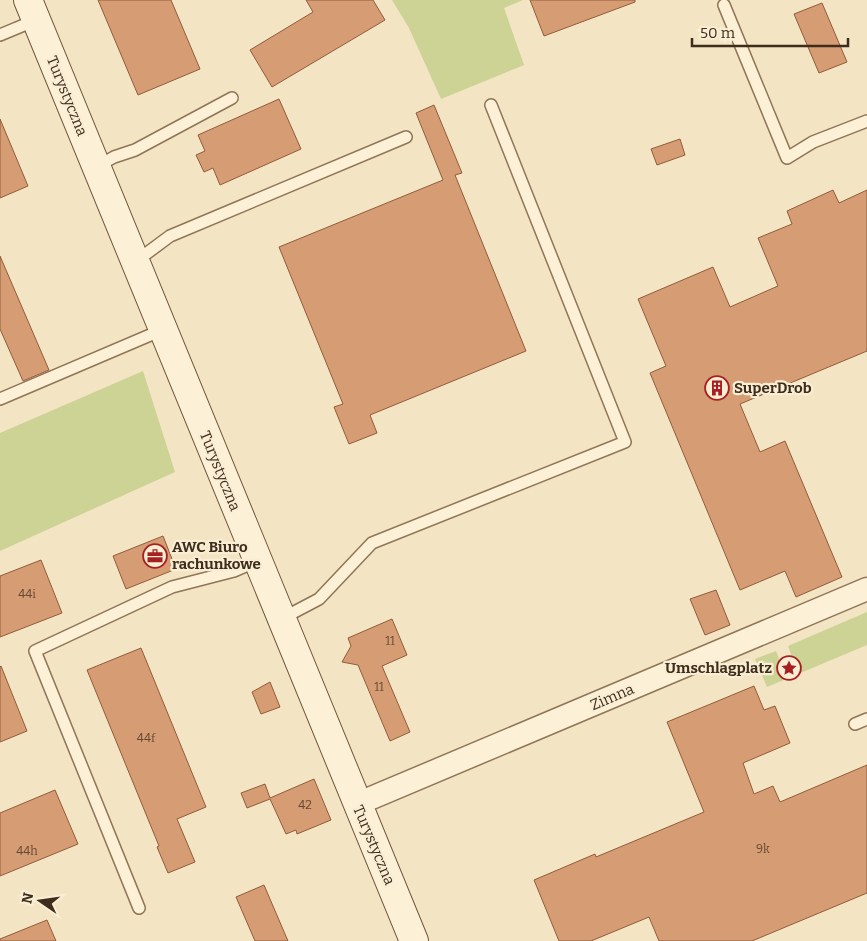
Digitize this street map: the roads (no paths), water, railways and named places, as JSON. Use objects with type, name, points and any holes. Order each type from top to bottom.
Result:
[{"type":"main road","name":"Turystyczna","points":[[32,10],[414,941]]},
{"type":"street","name":"Zimna","points":[[357,804],[867,589]]},
{"type":"lane","points":[[724,4],[787,158],[813,142],[867,121]]},
{"type":"lane","points":[[0,35],[32,10]]},
{"type":"lane","points":[[96,167],[114,157],[135,150],[232,98]]},
{"type":"lane","points":[[281,619],[319,599],[372,543],[625,442],[491,105]]},
{"type":"lane","points":[[134,262],[170,236],[406,137]]},
{"type":"lane","points":[[0,399],[162,330]]},
{"type":"lane","points":[[139,908],[35,651],[172,587],[234,571],[258,561]]},
{"type":"lane","points":[[855,724],[867,719]]},
{"type":"place","name":"SuperDrob","points":[[717,388]]},
{"type":"place","name":"AWC Biuro rachunkowe","points":[[155,556]]},
{"type":"place","name":"Umschlagplatz","points":[[789,668]]}]
